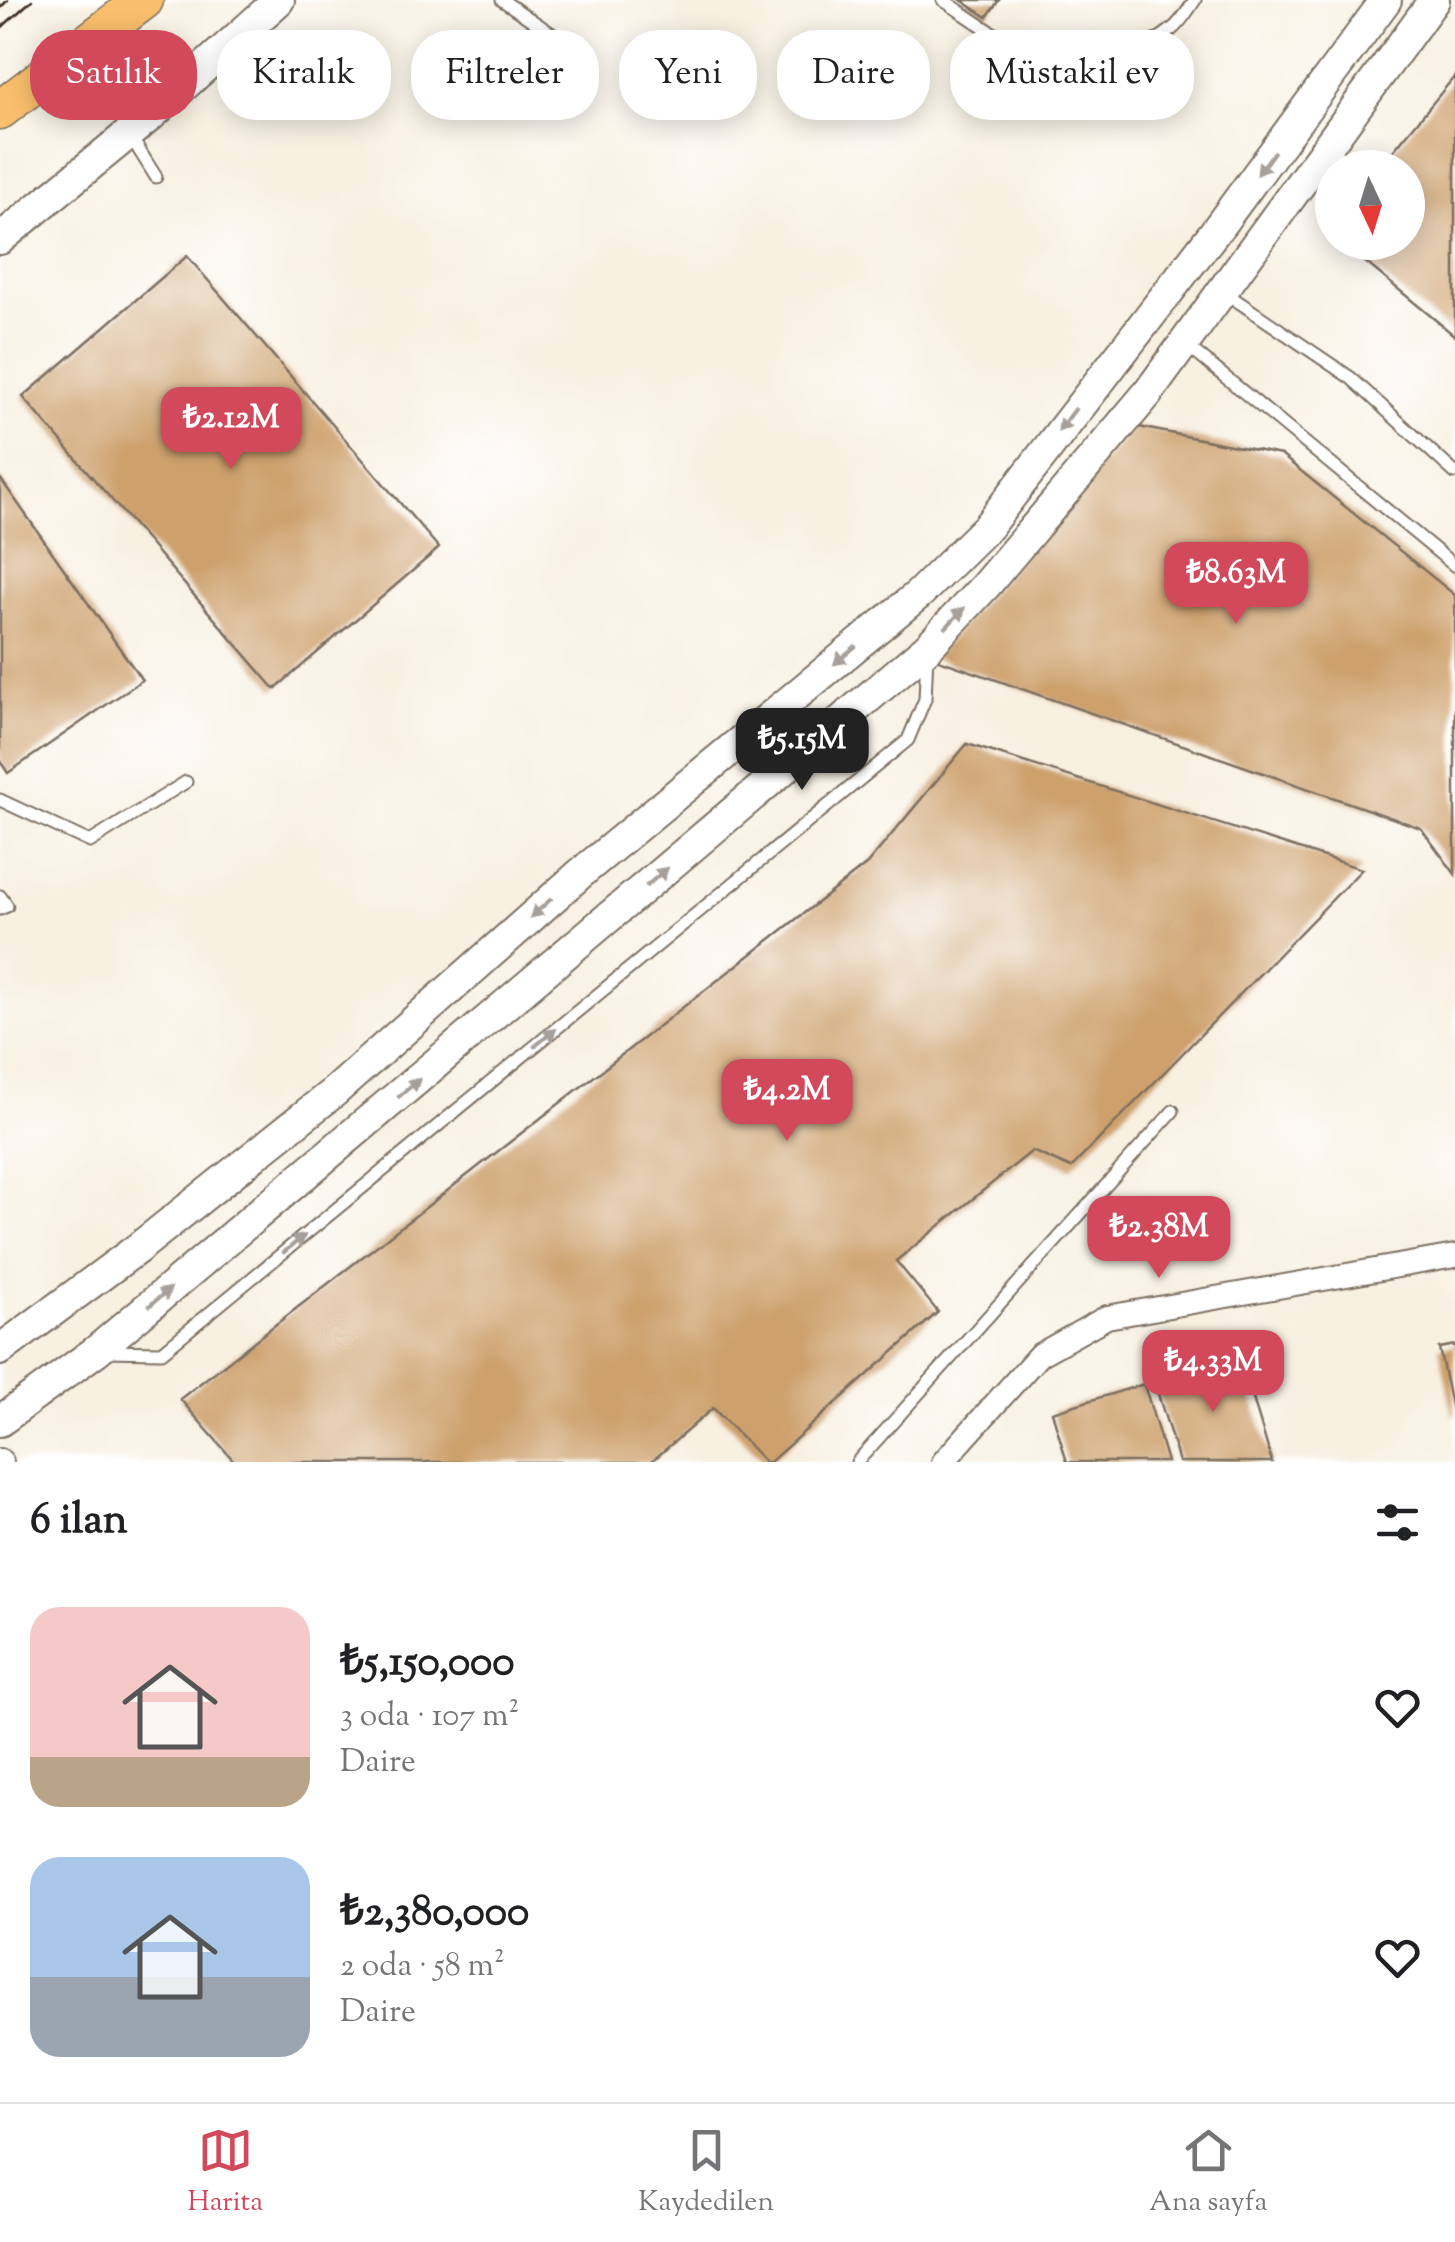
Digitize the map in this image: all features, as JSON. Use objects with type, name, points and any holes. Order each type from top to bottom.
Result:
[{"type":"highway","points":[[0,103],[109,0]]},
{"type":"highway","points":[[0,110],[144,0]]},
{"type":"street","points":[[0,239],[128,134],[279,0]]},
{"type":"street","points":[[0,1350],[137,1249],[334,1092],[581,873],[919,594],[988,526],[1386,0]]},
{"type":"street","points":[[0,1420],[96,1351],[927,648],[1148,393],[1434,0]]},
{"type":"street","points":[[942,1462],[1039,1355],[1107,1317],[1455,1256]]},
{"type":"lane","points":[[502,0],[546,30]]},
{"type":"lane","points":[[943,0],[1015,46],[1037,54],[1083,60],[1153,42],[1174,28],[1195,0]]},
{"type":"lane","points":[[128,134],[156,177]]},
{"type":"lane","points":[[1224,292],[1351,378],[1455,474]]},
{"type":"lane","points":[[1185,344],[1455,566]]},
{"type":"lane","points":[[96,1351],[162,1352],[908,740],[925,700],[927,648]]},
{"type":"lane","points":[[0,800],[90,842],[186,782]]},
{"type":"lane","points":[[0,896],[7,906],[0,909]]},
{"type":"lane","points":[[857,1462],[1172,1111]]},
{"type":"building","points":[[961,0],[999,0],[987,17]]},
{"type":"building","points":[[1455,76],[1455,336],[1363,260],[1425,260],[1425,150],[1394,150]]},
{"type":"building","points":[[187,256],[439,548],[275,689],[23,397]]},
{"type":"building","points":[[1134,426],[1281,455],[1455,595],[1455,874],[1421,828],[933,658]]},
{"type":"building","points":[[0,478],[142,680],[8,773],[0,761]]},
{"type":"building","points":[[967,744],[1362,869],[1071,1168],[1032,1151],[896,1261],[938,1312],[770,1462],[765,1462],[713,1408],[651,1462],[235,1462],[180,1399],[867,864]]},
{"type":"building","points":[[1455,1345],[1455,1415],[1453,1415],[1439,1348]]},
{"type":"building","points":[[1240,1355],[1272,1462],[1179,1462],[1154,1381]]},
{"type":"building","points":[[1144,1384],[1167,1462],[1067,1462],[1052,1412]]},
{"type":"tram line","points":[[0,8],[8,0]]},
{"type":"tram line","points":[[0,29],[32,0]]}]
